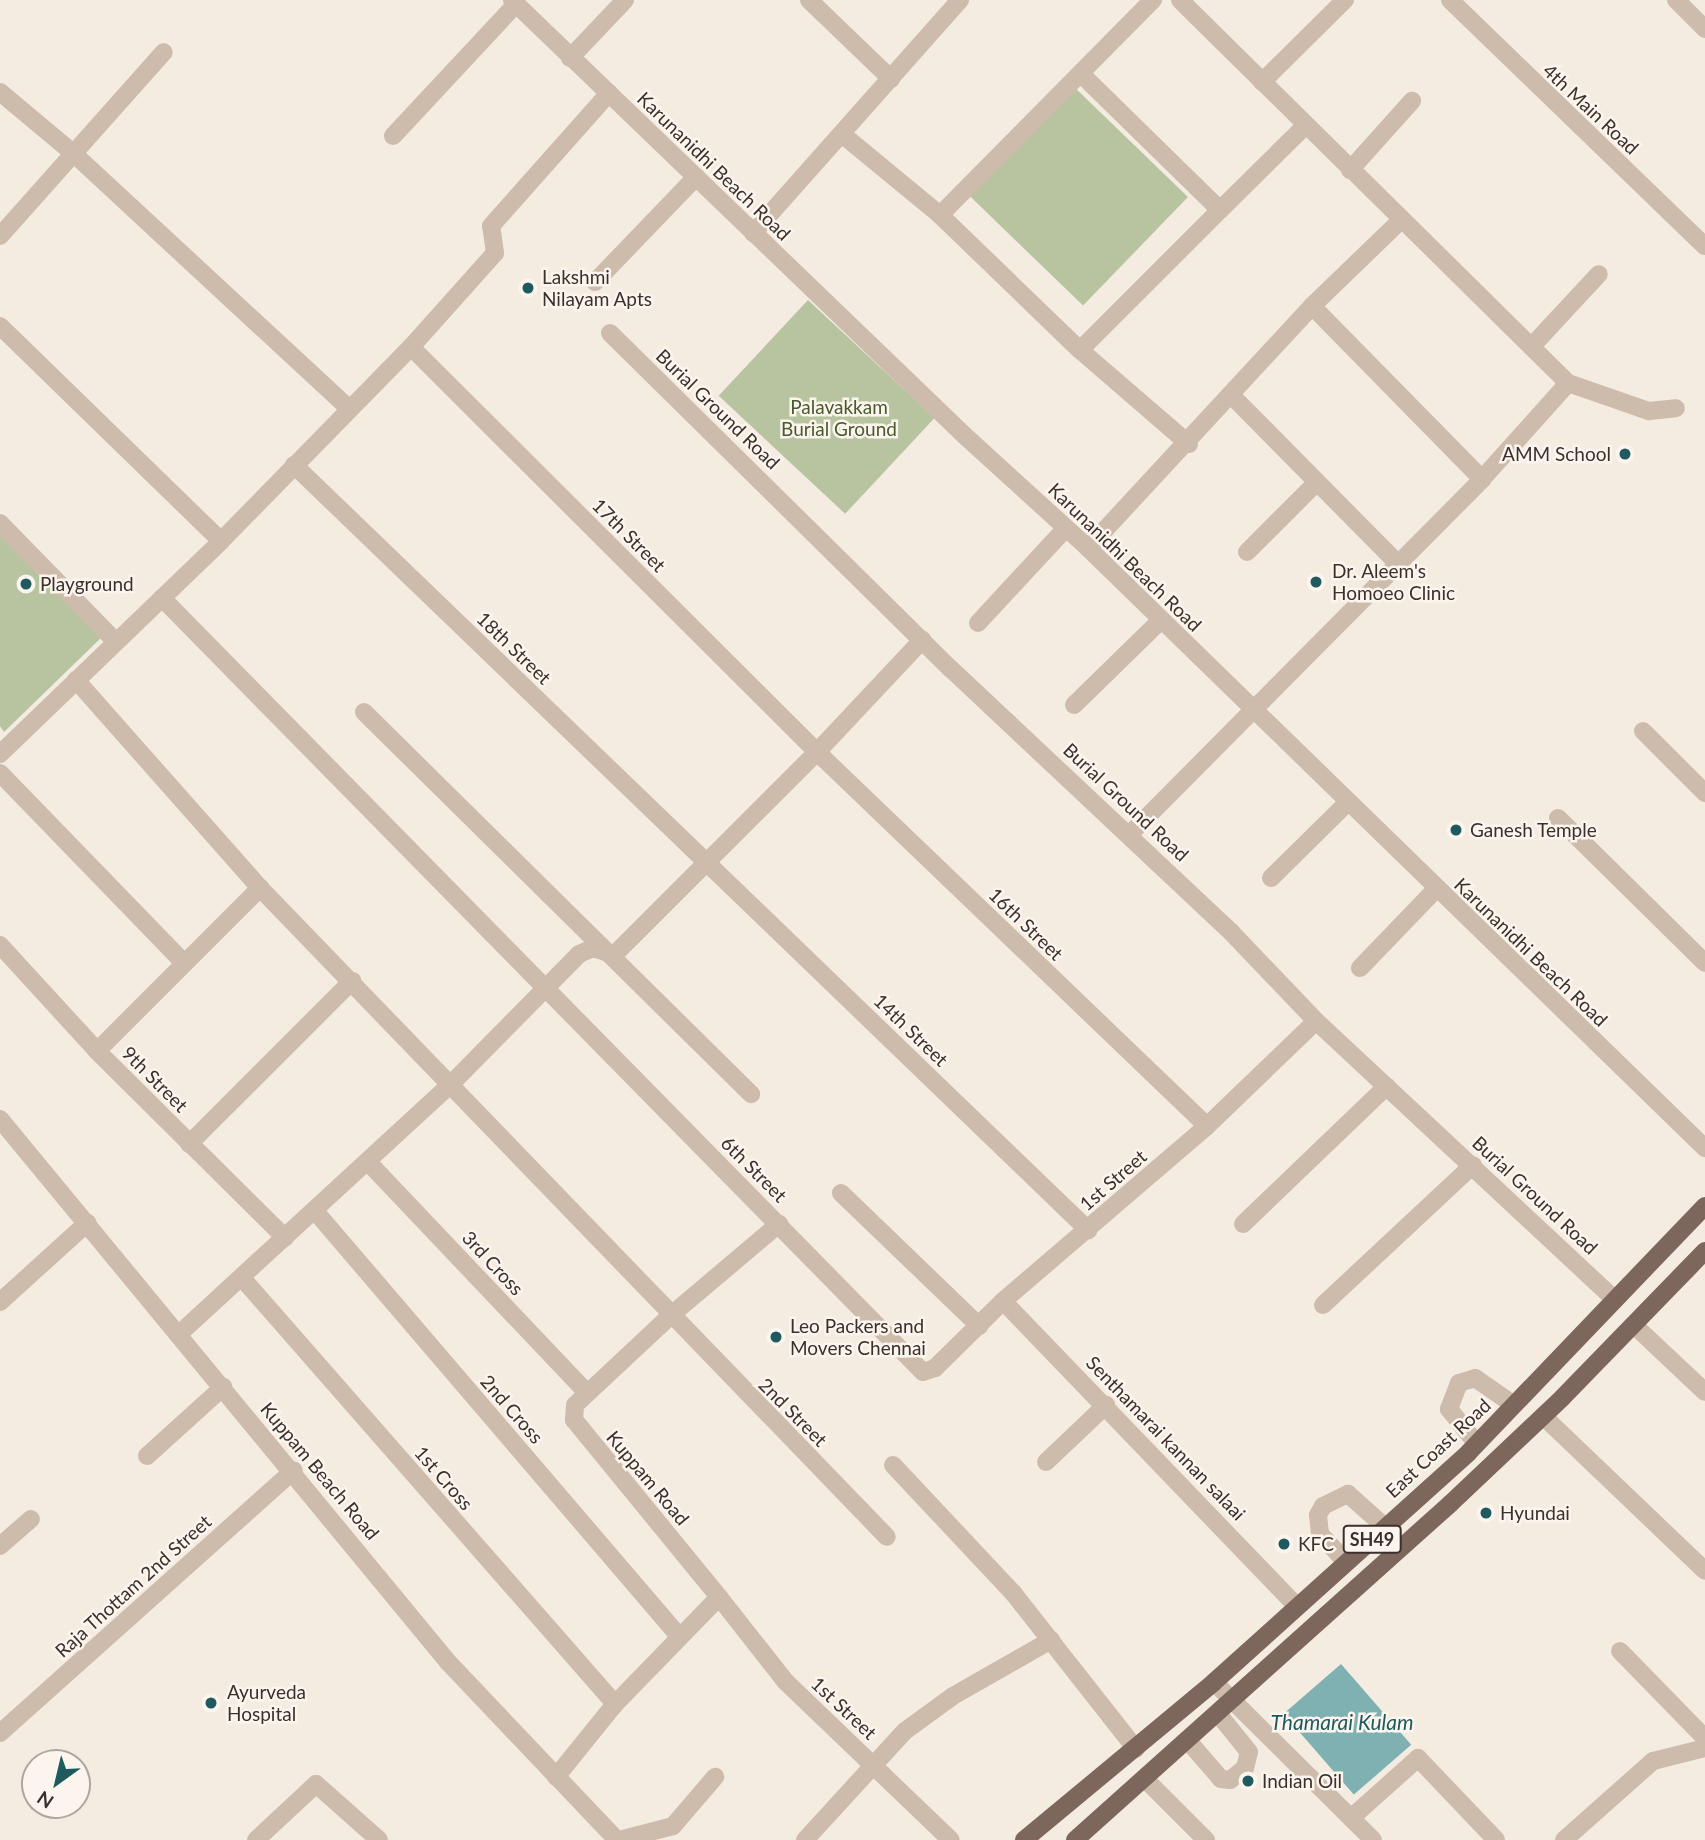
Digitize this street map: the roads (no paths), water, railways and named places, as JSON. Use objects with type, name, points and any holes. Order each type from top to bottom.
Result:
[{"type":"main road","name":"East Coast Road","points":[[1024,1840],[1214,1682],[1477,1444],[1705,1206]]},
{"type":"main road","name":"SH49","points":[[1075,1840],[1189,1742],[1543,1416],[1635,1326],[1705,1251]]},
{"type":"street","points":[[570,58],[625,0]]},
{"type":"street","points":[[809,0],[891,79]]},
{"type":"street","points":[[753,233],[843,135],[960,0]]},
{"type":"street","points":[[940,215],[1153,0]]},
{"type":"street","points":[[1180,0],[1568,383],[1649,411],[1676,408]]},
{"type":"street","points":[[1262,82],[1345,0]]},
{"type":"street","name":"4th Main Road","points":[[1451,0],[1705,246]]},
{"type":"street","points":[[1676,0],[1705,29]]},
{"type":"street","points":[[393,136],[514,2]]},
{"type":"street","name":"Karunanidhi Beach Road","points":[[514,2],[753,233],[1088,548],[1436,890],[1705,1148]]},
{"type":"street","points":[[0,236],[164,52]]},
{"type":"street","points":[[1081,74],[1220,210]]},
{"type":"street","points":[[0,92],[73,153],[349,409]]},
{"type":"street","points":[[1,752],[221,541],[411,347],[495,253],[491,226],[609,93]]},
{"type":"street","points":[[1350,170],[1412,102]]},
{"type":"street","points":[[1080,350],[1305,126]]},
{"type":"street","points":[[843,135],[940,215],[1080,350],[1189,444]]},
{"type":"street","points":[[595,282],[696,177]]},
{"type":"street","points":[[1088,548],[1233,397],[1312,306],[1401,220]]},
{"type":"street","points":[[1532,346],[1599,274]]},
{"type":"street","points":[[1312,306],[1482,480]]},
{"type":"street","points":[[0,326],[221,541]]},
{"type":"street","name":"Burial Ground Road","points":[[610,333],[922,640],[1136,827],[1316,1021],[1615,1300]]},
{"type":"street","name":"17th Street","points":[[411,347],[817,752]]},
{"type":"street","points":[[1136,827],[1396,562],[1482,480],[1568,383]]},
{"type":"street","points":[[1233,397],[1396,562]]},
{"type":"street","name":"18th Street","points":[[294,465],[706,861]]},
{"type":"street","points":[[1247,552],[1317,482]]},
{"type":"street","points":[[0,523],[116,642]]},
{"type":"street","points":[[978,623],[1066,528]]},
{"type":"street","name":"6th Street","points":[[162,598],[923,1372],[935,1368]]},
{"type":"street","points":[[1073,705],[1161,620]]},
{"type":"street","points":[[614,955],[817,752],[922,640]]},
{"type":"street","name":"2nd Street","points":[[76,680],[260,888],[451,1084],[670,1316],[887,1536]]},
{"type":"street","points":[[364,712],[614,955],[751,1094]]},
{"type":"street","points":[[1643,731],[1705,793]]},
{"type":"street","name":"16th Street","points":[[817,752],[1207,1126]]},
{"type":"street","points":[[0,773],[183,962]]},
{"type":"street","points":[[1270,878],[1349,802]]},
{"type":"street","points":[[1558,818],[1705,963]]},
{"type":"street","name":"14th Street","points":[[706,861],[1087,1230]]},
{"type":"street","points":[[97,1051],[183,962],[260,888]]},
{"type":"street","points":[[1360,968],[1436,890]]},
{"type":"street","name":"9th Street","points":[[0,945],[97,1051],[285,1238]]},
{"type":"street","points":[[178,1335],[243,1279],[369,1162],[586,950],[614,955]]},
{"type":"street","points":[[189,1144],[352,981]]},
{"type":"street","name":"1st Street","points":[[935,1368],[1003,1301],[1207,1126],[1316,1021]]},
{"type":"street","points":[[1243,1224],[1387,1086]]},
{"type":"street","name":"Kuppam Beach Road","points":[[0,1119],[178,1335],[294,1470],[449,1662],[618,1840]]},
{"type":"street","name":"3rd Cross","points":[[369,1162],[587,1393]]},
{"type":"street","points":[[1323,1305],[1473,1165]]},
{"type":"street","points":[[842,1193],[979,1326]]},
{"type":"street","name":"2nd Cross","points":[[315,1211],[678,1635]]},
{"type":"street","points":[[0,1302],[87,1223]]},
{"type":"street","name":"Kuppam Road","points":[[719,1597],[574,1420],[575,1405],[670,1316],[779,1224]]},
{"type":"street","name":"1st Cross","points":[[243,1279],[615,1704]]},
{"type":"street","name":"Senthamarai kannan salaai","points":[[1003,1301],[1297,1606]]},
{"type":"street","points":[[1635,1326],[1705,1392]]},
{"type":"street","points":[[1477,1444],[1449,1409],[1459,1384],[1475,1378],[1514,1405]]},
{"type":"street","points":[[147,1456],[222,1387]]},
{"type":"street","points":[[1046,1462],[1106,1405]]},
{"type":"street","points":[[1543,1416],[1705,1571]]},
{"type":"street","points":[[893,1465],[1051,1640],[1136,1749]]},
{"type":"street","name":"Raja Thottam 2nd Street","points":[[0,1733],[294,1470]]},
{"type":"street","points":[[1346,1562],[1320,1534],[1318,1515],[1324,1506],[1348,1494],[1385,1527]]},
{"type":"street","points":[[0,1546],[31,1519]]},
{"type":"street","points":[[556,1777],[615,1704],[678,1635],[719,1597]]},
{"type":"street","name":"1st Street","points":[[719,1597],[786,1682],[951,1840]]},
{"type":"street","points":[[805,1840],[872,1762],[905,1731],[953,1696],[1051,1640]]},
{"type":"street","points":[[1620,1651],[1705,1738]]},
{"type":"street","points":[[1189,1742],[1221,1779],[1230,1780],[1245,1768],[1249,1752],[1225,1709],[1214,1682]]},
{"type":"street","points":[[1225,1709],[1373,1840]]},
{"type":"street","points":[[1564,1840],[1653,1761],[1705,1748]]},
{"type":"street","points":[[1351,1818],[1418,1758],[1496,1840]]},
{"type":"street","points":[[618,1840],[673,1826],[715,1777]]},
{"type":"street","points":[[1146,1780],[1206,1840]]},
{"type":"street","points":[[256,1840],[316,1784],[379,1840]]},
{"type":"water","name":"Thamarai Kulam","points":[[1341,1664],[1411,1745],[1354,1795],[1284,1714]]},
{"type":"place","name":"Lakshmi Nilayam Apts","points":[[528,288]]},
{"type":"place","name":"AMM School","points":[[1625,454]]},
{"type":"place","name":"Dr. Aleem's Homoeo Clinic","points":[[1316,582]]},
{"type":"place","name":"Playground","points":[[26,584]]},
{"type":"place","name":"Ganesh Temple","points":[[1456,830]]},
{"type":"place","name":"Leo Packers and Movers Chennai","points":[[776,1337]]},
{"type":"place","name":"Hyundai","points":[[1486,1513]]},
{"type":"place","name":"KFC","points":[[1284,1544]]},
{"type":"place","name":"Ayurveda Hospital","points":[[211,1703]]},
{"type":"place","name":"Indian Oil","points":[[1248,1781]]},
{"type":"park label","name":"Palavakkam Burial Ground","points":[[839,418]]}]
